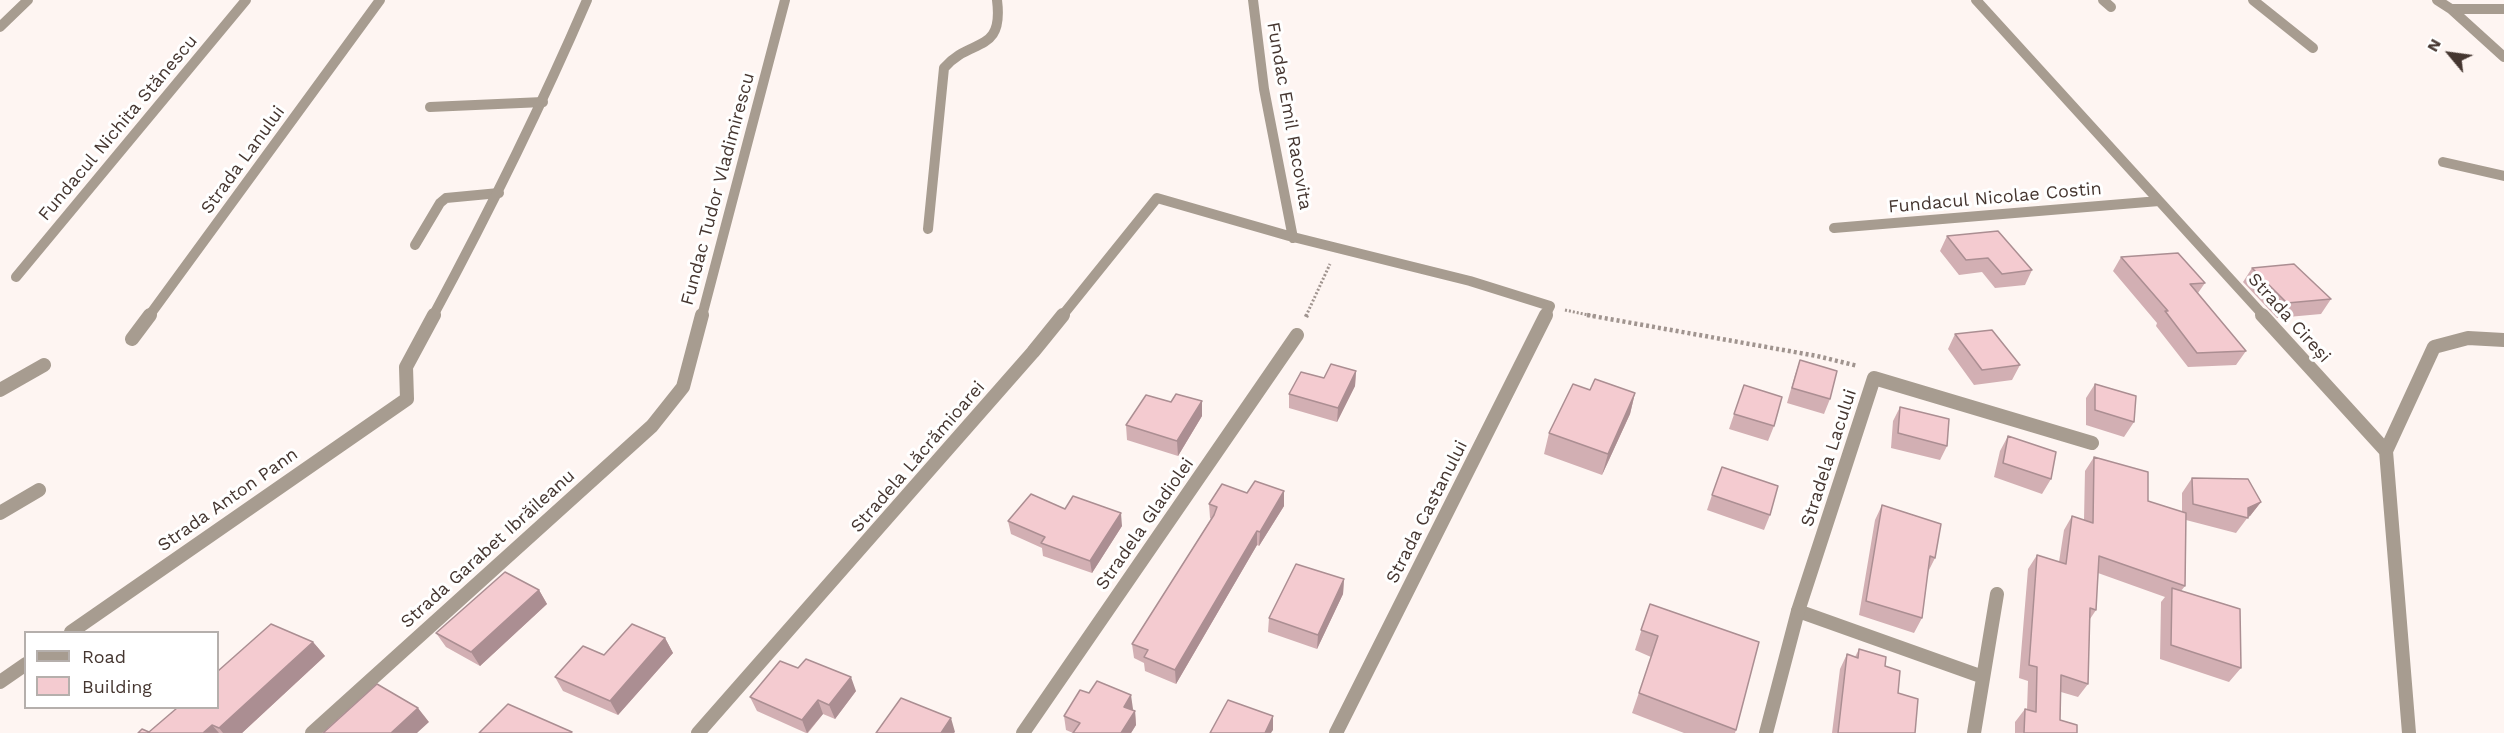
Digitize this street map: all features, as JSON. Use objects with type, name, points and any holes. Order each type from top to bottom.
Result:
[{"type":"street","points":[[0,27],[28,0]]},
{"type":"street","name":"Fundacul Nichita Stănescu","points":[[16,277],[246,0]]},
{"type":"street","name":"Strada Lanului","points":[[132,339],[380,0]]},
{"type":"street","points":[[415,245],[440,202],[446,198],[499,193],[543,102],[587,0]]},
{"type":"street","name":"Fundac Tudor Vladimirescu","points":[[683,387],[785,0]]},
{"type":"street","points":[[928,229],[944,68],[950,58],[990,39],[998,27],[998,0]]},
{"type":"street","name":"Fundac Emil Racovita","points":[[1253,0],[1264,89],[1293,238]]},
{"type":"street","name":"Strada Cireși","points":[[1976,0],[2386,451]]},
{"type":"street","points":[[2103,0],[2111,7]]},
{"type":"street","points":[[2253,0],[2313,48]]},
{"type":"street","points":[[2437,0],[2451,9],[2504,57]]},
{"type":"street","points":[[2451,9],[2504,9]]},
{"type":"street","points":[[430,107],[543,102]]},
{"type":"street","points":[[2443,162],[2504,176]]},
{"type":"street","name":"Strada Anton Pann","points":[[74,631],[407,399],[406,367],[499,193]]},
{"type":"street","name":"Stradela Lăcrămioarei","points":[[698,733],[1034,352],[1157,198],[1293,238]]},
{"type":"street","name":"Fundacul Nicolae Costin","points":[[1834,228],[2159,201]]},
{"type":"street","points":[[1293,238],[1439,272],[1507,290],[1550,306]]},
{"type":"street","name":"Strada Castanului","points":[[1336,733],[1550,306]]},
{"type":"street","name":"Stradela Gladiolei","points":[[1023,733],[1297,335]]},
{"type":"street","points":[[2409,733],[2386,451],[2434,347],[2457,338],[2486,336],[2504,340]]},
{"type":"street","points":[[0,390],[44,365]]},
{"type":"street","name":"Stradela Lacului","points":[[1766,733],[1798,611],[1874,378],[2092,443]]},
{"type":"street","name":"Strada Garabet Ibrăileanu","points":[[312,733],[652,426],[683,387]]},
{"type":"street","points":[[0,513],[39,490]]},
{"type":"street","points":[[1974,733],[1997,594]]},
{"type":"street","points":[[1798,611],[1983,677]]},
{"type":"street","points":[[0,682],[24,665]]},
{"type":"path","points":[[1297,335],[1316,300],[1335,249]]},
{"type":"path","points":[[1550,306],[1617,322],[1853,363],[1874,378]]},
{"type":"building","points":[[1998,231],[2032,270],[2002,274],[1988,258],[1966,260],[1947,236]]},
{"type":"building","points":[[2178,253],[2205,283],[2190,284],[2246,351],[2197,353],[2165,311],[2168,311],[2121,257]]},
{"type":"building","points":[[2294,264],[2331,299],[2287,303],[2252,268]]},
{"type":"building","points":[[1992,330],[2020,365],[1982,370],[1955,334]]},
{"type":"building","points":[[1800,360],[1837,371],[1830,399],[1792,388]]},
{"type":"building","points":[[1331,364],[1356,371],[1338,408],[1289,394],[1301,372],[1324,378]]},
{"type":"building","points":[[1595,379],[1635,393],[1608,454],[1549,433],[1573,384],[1590,390]]},
{"type":"building","points":[[2095,384],[2136,396],[2134,422],[2095,410]]},
{"type":"building","points":[[1744,385],[1782,397],[1774,426],[1734,414]]},
{"type":"building","points":[[1176,394],[1202,401],[1177,441],[1126,425],[1146,395],[1171,402]]},
{"type":"building","points":[[1900,407],[1949,419],[1947,446],[1898,433]]},
{"type":"building","points":[[2008,436],[2056,452],[2051,479],[2003,463]]},
{"type":"building","points":[[2094,457],[2148,472],[2148,501],[2186,513],[2185,586],[2099,556],[2096,610],[2090,608],[2088,684],[2061,675],[2060,720],[2077,725],[2077,733],[2024,733],[2025,709],[2036,712],[2037,667],[2029,665],[2037,555],[2066,564],[2072,516],[2093,523]]},
{"type":"building","points":[[1722,467],[1778,486],[1770,515],[1712,495]]},
{"type":"building","points":[[2192,478],[2248,479],[2261,502],[2248,508],[2248,518],[2193,504]]},
{"type":"building","points":[[1255,481],[1284,491],[1260,532],[1257,531],[1175,670],[1144,657],[1148,650],[1132,644],[1214,515],[1217,507],[1209,504],[1222,484],[1247,493]]},
{"type":"building","points":[[1031,494],[1065,509],[1073,496],[1121,513],[1090,561],[1041,543],[1045,537],[1008,521]]},
{"type":"building","points":[[1882,505],[1941,524],[1935,558],[1930,556],[1922,618],[1866,601]]},
{"type":"building","points":[[1296,564],[1344,579],[1318,635],[1269,618]]},
{"type":"building","points":[[505,572],[539,590],[471,652],[436,633]]},
{"type":"building","points":[[2172,588],[2240,609],[2241,668],[2171,645]]},
{"type":"building","points":[[1650,604],[1759,642],[1736,730],[1639,693],[1658,636],[1641,630]]},
{"type":"building","points":[[271,624],[313,642],[219,728],[212,725],[203,733],[138,733],[142,729],[149,732],[176,709],[219,709],[219,670]]},
{"type":"building","points":[[632,624],[665,638],[610,701],[555,677],[583,646],[604,655]]},
{"type":"building","points":[[1859,649],[1886,657],[1885,666],[1900,671],[1898,693],[1918,699],[1915,733],[1838,733],[1847,654],[1858,658]]},
{"type":"building","points":[[806,659],[851,677],[829,705],[818,700],[802,720],[750,697],[780,661],[798,668]]},
{"type":"building","points":[[1097,681],[1131,695],[1124,707],[1135,711],[1121,733],[1073,733],[1080,723],[1064,716],[1080,690],[1089,693]]},
{"type":"building","points":[[377,684],[418,708],[391,733],[323,733]]},
{"type":"building","points":[[901,698],[951,718],[941,733],[876,733]]},
{"type":"building","points":[[1228,700],[1273,716],[1265,733],[1210,733]]},
{"type":"building","points":[[508,704],[572,732],[479,733]]}]
